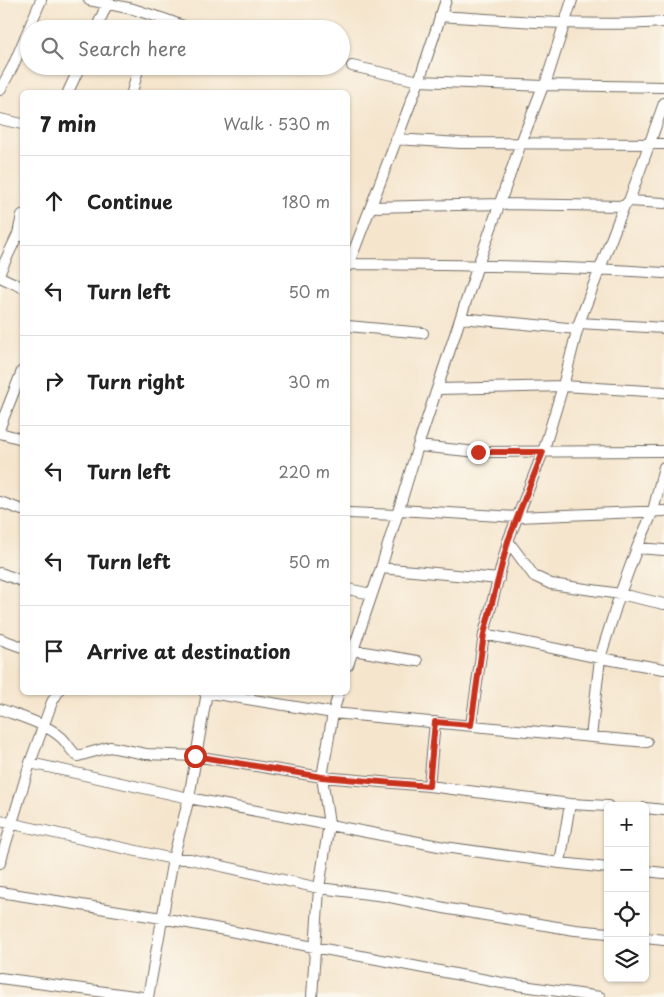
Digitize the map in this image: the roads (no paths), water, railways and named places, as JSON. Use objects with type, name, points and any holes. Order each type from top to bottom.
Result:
[{"type":"street","points":[[33,20],[41,0]]},
{"type":"street","points":[[89,0],[133,9],[164,19]]},
{"type":"street","points":[[350,260],[418,81],[446,0]]},
{"type":"street","points":[[350,655],[381,568],[418,446],[478,265],[521,143],[544,86],[572,0]]},
{"type":"street","points":[[100,20],[107,4]]},
{"type":"street","points":[[440,16],[564,24],[664,22]]},
{"type":"street","points":[[0,90],[20,50]]},
{"type":"street","points":[[352,66],[418,81],[544,86],[664,87]]},
{"type":"street","points":[[69,90],[76,75]]},
{"type":"street","points":[[133,90],[137,75]]},
{"type":"street","points":[[471,725],[484,634],[500,579],[508,541],[543,452],[564,386],[579,326],[600,268],[650,144],[664,103]]},
{"type":"street","points":[[0,119],[20,124]]},
{"type":"street","points":[[396,139],[460,143],[664,144]]},
{"type":"street","points":[[371,207],[664,203]]},
{"type":"street","points":[[0,272],[20,235]]},
{"type":"street","points":[[350,265],[478,265],[600,268],[664,272]]},
{"type":"street","points":[[0,277],[20,286]]},
{"type":"street","points":[[461,318],[579,326],[664,328]]},
{"type":"street","points":[[350,326],[423,333]]},
{"type":"street","points":[[0,427],[20,376]]},
{"type":"street","points":[[438,389],[564,386],[664,392]]},
{"type":"street","points":[[0,433],[20,438]]},
{"type":"street","points":[[418,446],[478,452],[664,451]]},
{"type":"street","points":[[592,737],[595,692],[600,658],[620,594],[653,511],[664,467]]},
{"type":"street","points":[[0,502],[20,509]]},
{"type":"street","points":[[350,513],[397,512],[517,516],[664,511]]},
{"type":"street","points":[[508,541],[534,576],[551,584],[620,594],[664,604]]},
{"type":"street","points":[[637,548],[664,550]]},
{"type":"street","points":[[381,568],[500,579]]},
{"type":"street","points":[[0,573],[20,580]]},
{"type":"street","points":[[350,589],[371,594]]},
{"type":"street","points":[[484,634],[664,669]]},
{"type":"street","points":[[0,639],[20,646]]},
{"type":"street","points":[[350,658],[417,661]]},
{"type":"street","points":[[0,863],[30,763],[57,695]]},
{"type":"street","points":[[148,997],[172,859],[190,798],[206,695]]},
{"type":"street","points":[[219,695],[333,712],[647,742]]},
{"type":"street","points":[[312,997],[319,888],[329,824],[322,777],[333,712],[338,695]]},
{"type":"street","points":[[0,710],[44,726],[64,739],[73,753],[78,756],[110,748],[146,754],[195,756],[322,777],[429,786],[570,804],[604,806]]},
{"type":"street","points":[[429,786],[435,722]]},
{"type":"street","points":[[30,763],[190,798],[444,847],[604,868]]},
{"type":"street","points":[[560,863],[570,804]]},
{"type":"street","points":[[649,808],[664,810]]},
{"type":"street","points":[[0,821],[172,859],[190,860],[319,888],[385,896],[575,930],[604,933]]},
{"type":"street","points":[[649,871],[664,873]]},
{"type":"street","points":[[0,892],[162,918],[502,982],[600,997]]},
{"type":"street","points":[[649,938],[664,940]]},
{"type":"street","points":[[0,978],[142,997]]}]
